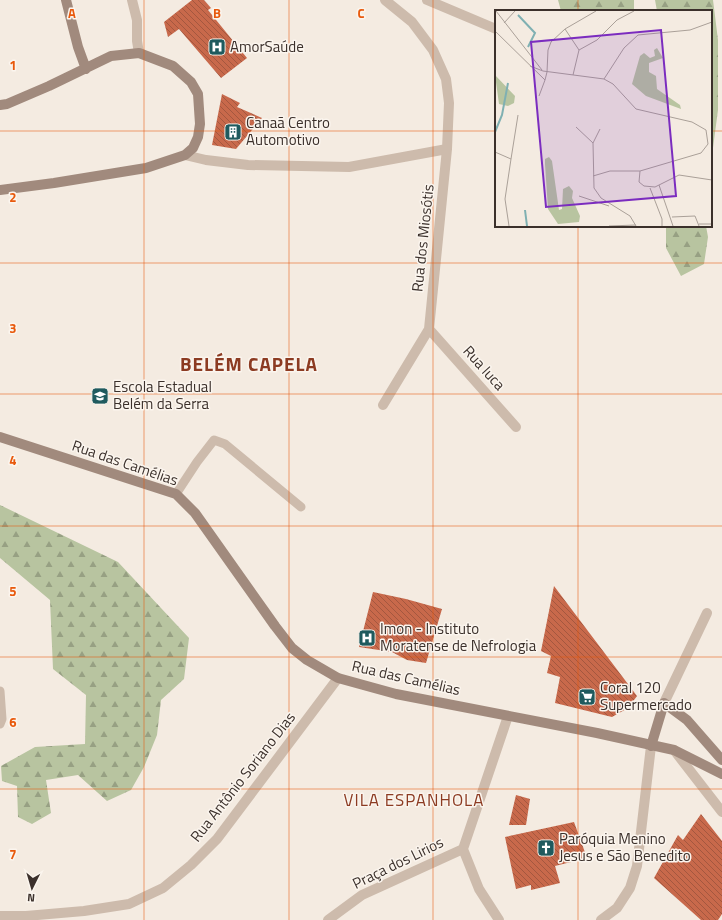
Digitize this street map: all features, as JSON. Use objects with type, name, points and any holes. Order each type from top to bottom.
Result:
[{"type":"main road","points":[[66,0],[78,47],[86,69]]},
{"type":"main road","points":[[0,105],[7,104],[42,89],[111,56],[139,53],[173,66],[190,82],[198,94],[200,124],[198,137],[193,148],[185,155],[146,168],[0,190]]},
{"type":"main road","name":"Rua das Camélias","points":[[0,436],[176,494],[195,513],[292,648],[307,660],[338,678],[396,694],[596,733],[674,750],[722,774]]},
{"type":"main road","points":[[651,746],[664,702],[687,720],[722,760]]},
{"type":"street","points":[[132,0],[137,20],[137,41],[139,53]]},
{"type":"street","name":"Rua dos Miosótis","points":[[385,0],[412,22],[433,50],[446,79],[449,103],[447,149],[429,329]]},
{"type":"street","points":[[427,0],[495,28]]},
{"type":"street","points":[[185,155],[206,160],[248,165],[349,167],[447,149]]},
{"type":"street","points":[[383,405],[429,329]]},
{"type":"street","name":"Rua Iuca","points":[[429,329],[516,427]]},
{"type":"street","points":[[664,702],[707,613]]},
{"type":"street","name":"Rua Antônio Soriano Dias","points":[[0,916],[26,916],[84,911],[129,904],[163,888],[191,865],[217,839],[338,678]]},
{"type":"street","points":[[499,920],[479,889],[464,849],[508,716]]},
{"type":"street","points":[[601,920],[617,908],[630,888],[637,866],[651,746]]},
{"type":"street","points":[[674,750],[722,812]]},
{"type":"street","name":"Praça dos Lirios","points":[[328,920],[362,894],[464,849]]},
{"type":"lane","points":[[176,494],[197,462],[214,440],[225,444],[301,507]]},
{"type":"lane","points":[[0,691],[2,719],[0,724]]},
{"type":"green space","points":[[558,0],[634,0],[634,10],[561,10]]},
{"type":"green space","points":[[655,0],[713,0],[718,40],[718,110],[712,155],[712,10],[657,10]]},
{"type":"green space","points":[[666,227],[706,227],[708,237],[704,264],[681,276],[666,248]]},
{"type":"green space","points":[[0,505],[118,562],[189,638],[184,679],[161,700],[157,735],[144,767],[131,790],[107,801],[78,775],[46,780],[51,813],[32,824],[18,817],[17,786],[2,781],[1,766],[35,747],[85,744],[86,695],[53,669],[50,600],[0,558]]},
{"type":"building","name":"AmorSaúde","points":[[192,0],[204,0],[211,8],[208,10],[247,58],[221,78],[179,29],[168,37],[164,22]]},
{"type":"building","name":"Canaã Centro Automotivo","points":[[222,94],[240,103],[237,107],[262,118],[236,149],[212,145]]},
{"type":"building","points":[[554,586],[637,696],[628,708],[612,717],[555,703],[560,677],[547,673],[551,656],[541,651]]},
{"type":"building","points":[[373,592],[442,609],[426,663],[407,660],[392,652],[359,647]]},
{"type":"building","points":[[516,795],[530,799],[526,825],[509,825]]},
{"type":"building","points":[[701,814],[722,841],[722,914],[718,920],[701,920],[654,878],[678,835],[683,840]]},
{"type":"building","name":"Paróquia Menino Jesus e São Benedito","points":[[574,822],[587,858],[555,866],[560,883],[531,890],[531,885],[516,889],[505,837]]},
{"type":"place","name":"AmorSaúde","points":[[217,47]]},
{"type":"place","name":"Canaã Centro Automotivo","points":[[233,132]]},
{"type":"place","name":"Escola Estadual Belém da Serra","points":[[100,396]]},
{"type":"place","name":"Imon - Instituto Moratense de Nefrologia","points":[[367,638]]},
{"type":"place","name":"Coral 120 Supermercado","points":[[587,697]]},
{"type":"place","name":"Paróquia Menino Jesus e São Benedito","points":[[546,848]]},
{"type":"district","name":"BELÉM CAPELA","points":[[249,364]]},
{"type":"district","name":"VILA ESPANHOLA","points":[[414,800]]}]
